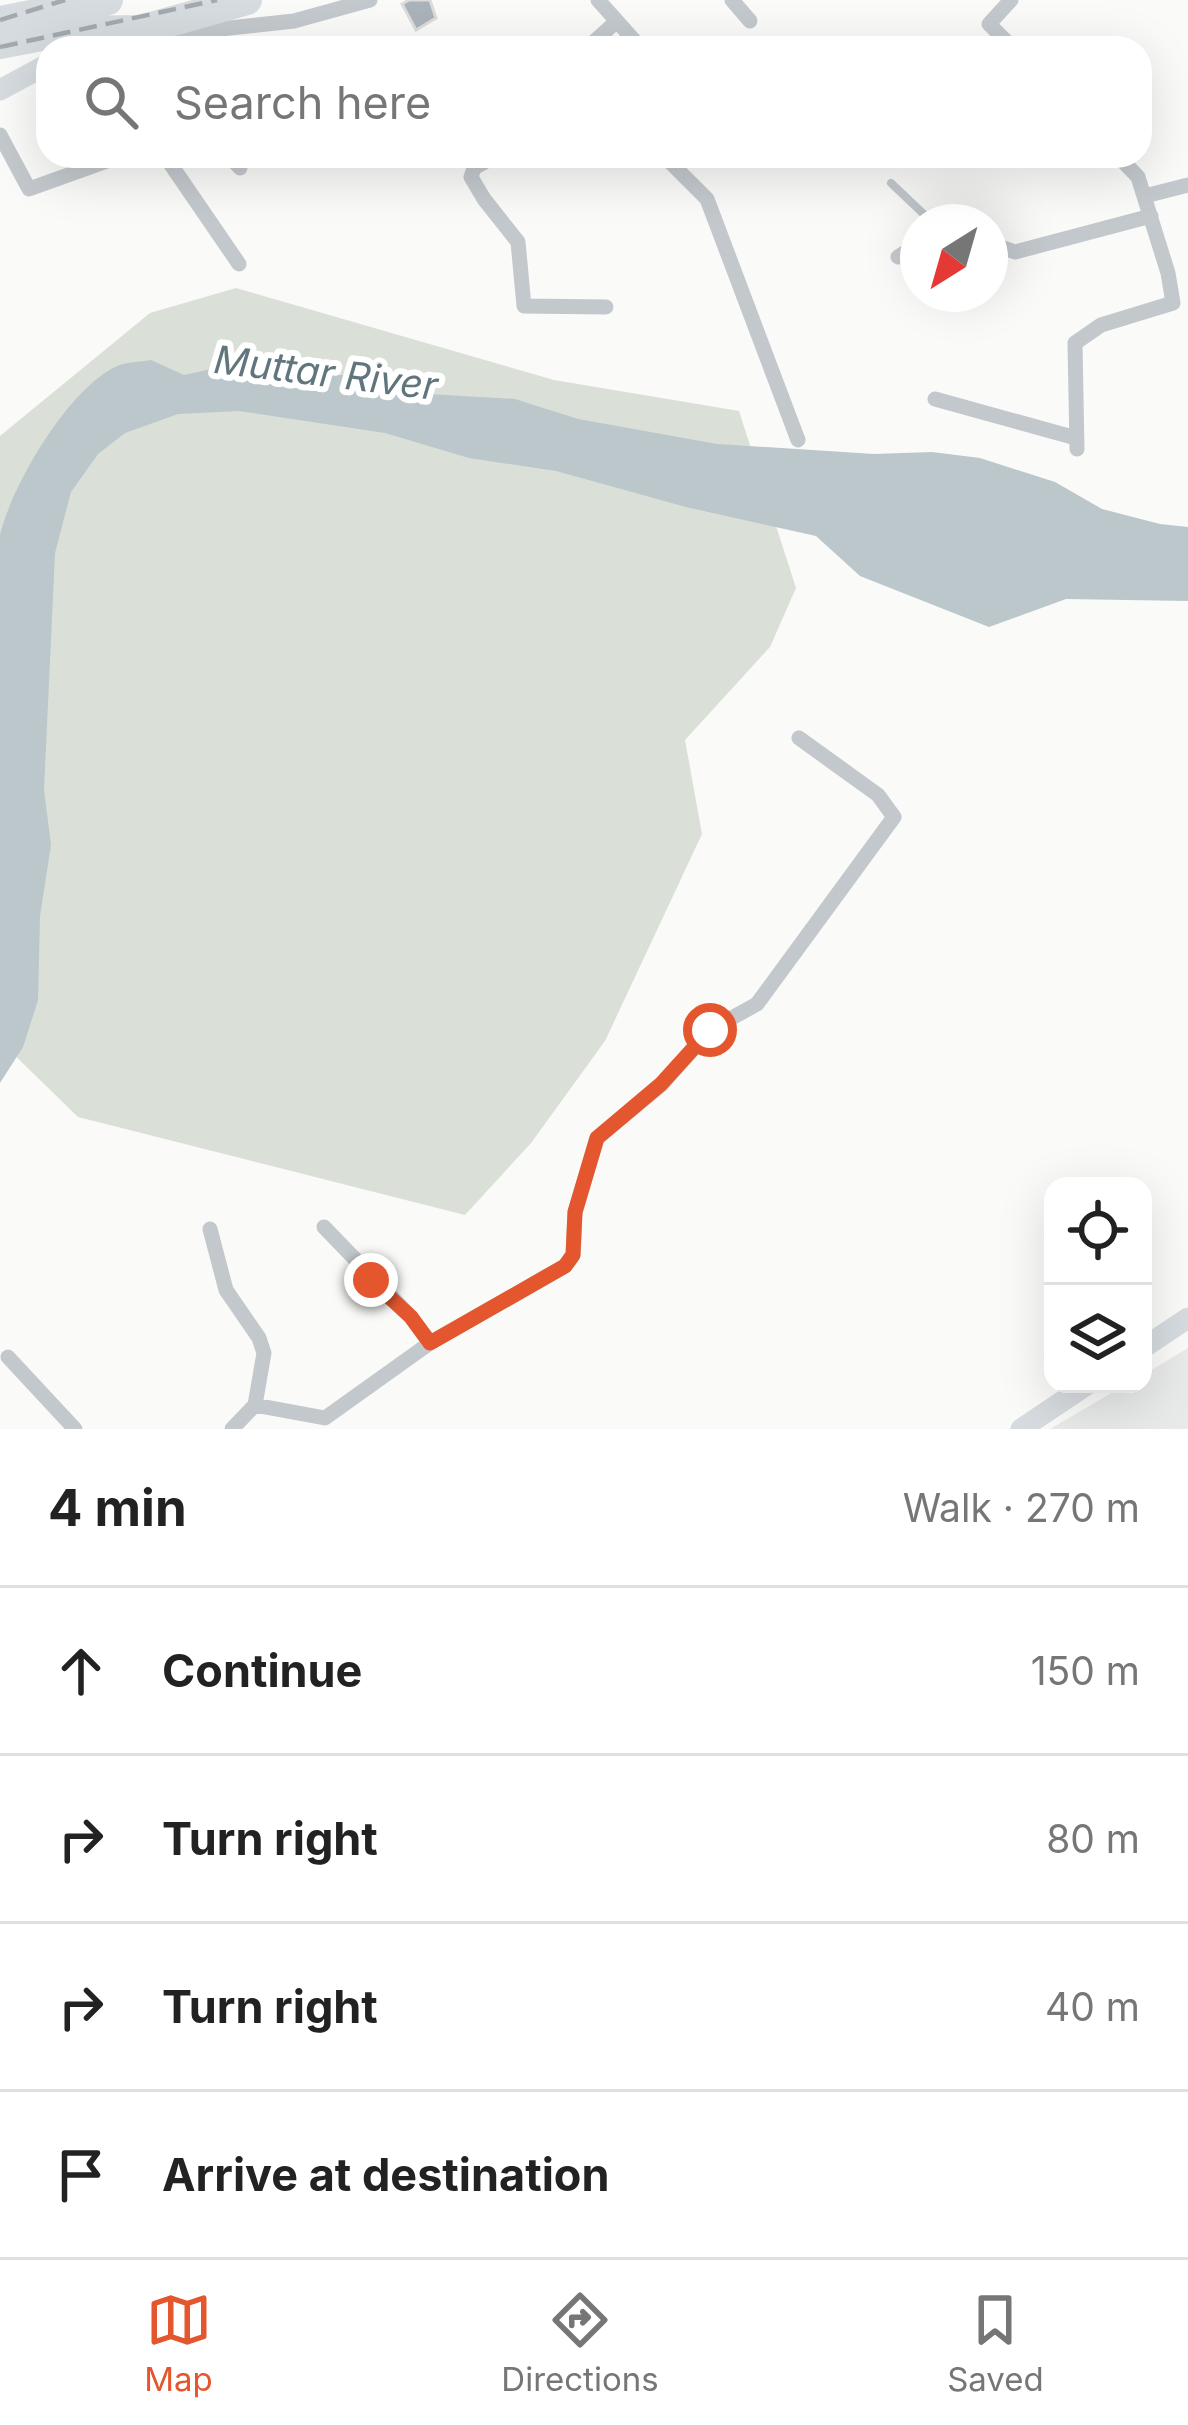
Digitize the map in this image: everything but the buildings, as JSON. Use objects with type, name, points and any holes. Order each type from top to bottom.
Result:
[{"type":"highway","points":[[0,21],[108,0]]},
{"type":"highway","points":[[108,36],[247,0]]},
{"type":"highway","points":[[0,44],[36,43]]},
{"type":"main road","points":[[7,87],[36,71]]},
{"type":"main road","points":[[1152,1342],[1188,1318]]},
{"type":"main road","points":[[1021,1429],[1075,1393]]},
{"type":"street","points":[[197,36],[294,21],[370,0]]},
{"type":"street","points":[[598,0],[630,36]]},
{"type":"street","points":[[732,0],[750,21]]},
{"type":"street","points":[[1000,36],[989,24],[1010,0]]},
{"type":"street","points":[[600,36],[617,21]]},
{"type":"street","points":[[0,135],[29,189],[88,168]]},
{"type":"street","points":[[173,168],[239,264]]},
{"type":"street","points":[[474,168],[471,177],[484,199],[518,242],[524,306],[606,307]]},
{"type":"street","points":[[676,168],[707,200],[798,440]]},
{"type":"street","points":[[935,399],[1077,444],[1075,343],[1101,325],[1173,303],[1145,196],[1129,168]]},
{"type":"street","points":[[1145,196],[1188,185]]},
{"type":"street","points":[[1008,249],[1151,216]]},
{"type":"street","points":[[255,1405],[325,1418],[430,1343],[565,1266],[573,1255],[575,1212],[597,1138],[661,1084],[710,1030],[758,1004],[894,817],[878,795],[799,738]]},
{"type":"street","points":[[324,1227],[430,1343]]},
{"type":"street","points":[[210,1229],[226,1290],[264,1353],[255,1405],[232,1429]]},
{"type":"street","points":[[8,1357],[74,1429]]},
{"type":"lane","points":[[891,183],[913,204]]},
{"type":"shaded area","points":[[236,288],[554,380],[739,411],[796,588],[770,647],[685,740],[702,834],[605,1041],[531,1143],[465,1215],[78,1117],[0,1041],[0,436],[150,313]]},
{"type":"shaded area","points":[[151,360],[184,375],[225,366],[263,367],[308,377],[358,374],[410,393],[515,399],[578,419],[717,444],[980,458],[1055,482],[1102,509],[1188,527],[1188,601],[1066,599],[989,627],[860,576],[816,536],[556,471],[469,458],[385,433],[239,411],[178,414],[125,433],[98,454],[71,492],[55,553],[44,790],[51,845],[40,916],[38,1000],[23,1047],[0,1083],[0,535],[29,466],[78,396],[115,367]]},
{"type":"shaded area","points":[[1188,1348],[1188,1429],[1050,1429],[1112,1393],[1152,1393],[1152,1370]]},
{"type":"railway","points":[[0,20],[65,0]]},
{"type":"railway","points":[[51,36],[217,0]]},
{"type":"railway","points":[[0,47],[36,39]]},
{"type":"route","points":[[371,1280],[411,1317],[430,1343],[565,1266],[573,1255],[575,1212],[597,1138],[661,1084],[710,1030]]},
{"type":"water label","name":"Muttar River","points":[[326,372]]}]
